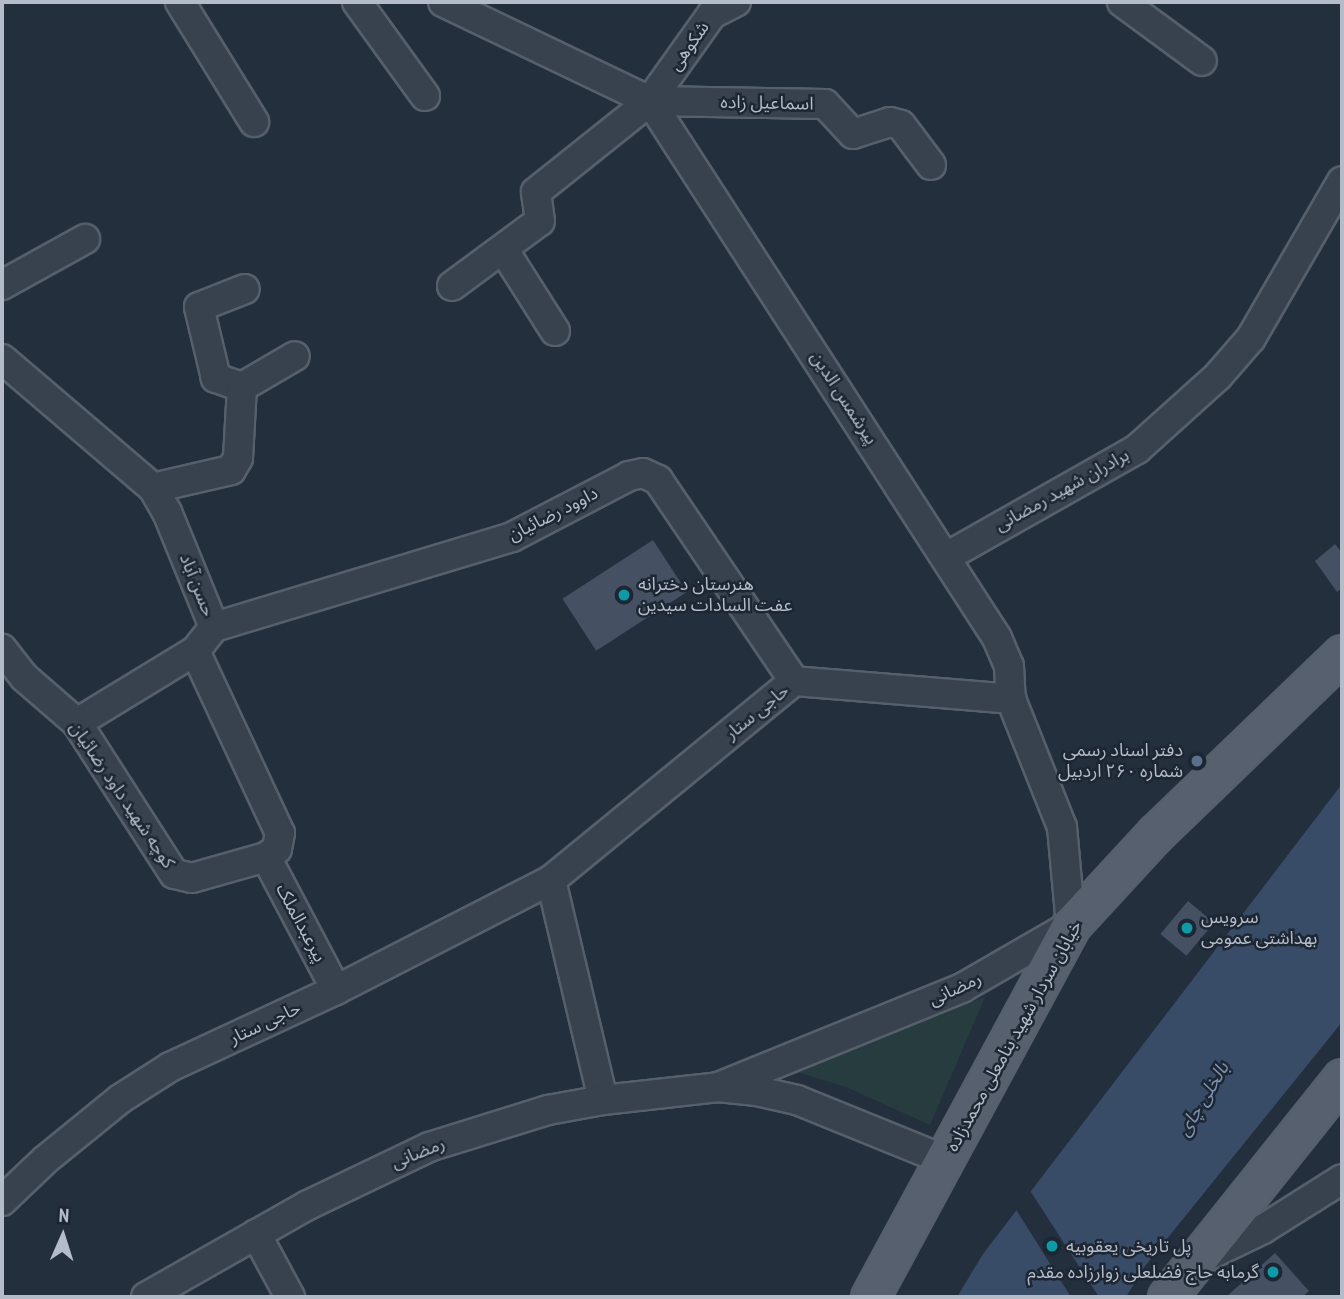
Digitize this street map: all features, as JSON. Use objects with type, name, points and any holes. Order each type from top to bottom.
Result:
[{"type":"main road","name":"خیابان سردار شهید بنامعلی محمدزاده","points":[[870,1297],[1071,925],[1156,833],[1342,654]]},
{"type":"main road","points":[[1167,1297],[1342,1078]]},
{"type":"street","points":[[180,2],[254,122]]},
{"type":"street","points":[[357,2],[425,96]]},
{"type":"street","points":[[443,2],[650,101]]},
{"type":"street","name":"شکوهی","points":[[503,249],[540,220],[536,192],[546,181],[650,101],[712,14],[736,2]]},
{"type":"street","points":[[1122,2],[1202,61]]},
{"type":"street","name":"اسماعیل زاده","points":[[650,101],[825,104],[853,134],[890,122],[901,125],[931,165]]},
{"type":"street","name":"پیرشمس الدین","points":[[650,101],[948,556],[998,638],[1009,666],[1011,699],[1062,827],[1071,925]]},
{"type":"street","name":"برادران شهید رمضانی","points":[[948,556],[1136,449],[1227,368],[1251,338],[1342,181]]},
{"type":"street","points":[[2,285],[85,239]]},
{"type":"street","points":[[453,286],[503,249],[555,331]]},
{"type":"street","points":[[245,289],[199,307],[216,378],[243,387],[295,356]]},
{"type":"street","name":"حسن آباد","points":[[2,359],[153,488],[167,512],[214,627],[195,652]]},
{"type":"street","points":[[153,488],[231,470],[238,458],[243,387]]},
{"type":"street","name":"داوود رضائیان","points":[[214,627],[512,537],[629,476],[643,473],[658,480],[794,681]]},
{"type":"street","name":"کوچه شهید داود رضائیان","points":[[2,649],[24,677],[77,723],[174,874],[192,878],[265,857]]},
{"type":"street","points":[[77,723],[195,652],[280,833],[277,849],[265,857]]},
{"type":"street","name":"حاجی ستار","points":[[2,1201],[98,1116],[170,1067],[336,990],[551,880],[794,681],[1011,699]]},
{"type":"street","name":"پیرعبدالملک","points":[[265,857],[336,990]]},
{"type":"street","points":[[551,880],[603,1100]]},
{"type":"street","name":"رمضانی","points":[[146,1297],[368,1173],[429,1147],[548,1110],[603,1100],[718,1087],[962,988],[1071,925]]},
{"type":"street","name":"رمضانی","points":[[718,1087],[797,1100],[945,1160]]},
{"type":"street","points":[[1194,1263],[1263,1229],[1342,1179]]},
{"type":"street","points":[[256,1234],[290,1297]]},
{"type":"green space","points":[[985,997],[930,1125],[846,1087],[797,1072]]},
{"type":"water","name":"بالخلی چای","points":[[1342,784],[1342,1022],[1145,1266],[1126,1297],[957,1297],[983,1254]]},
{"type":"pier","points":[[1029,1189],[1099,1297],[1071,1297],[1015,1208]]},
{"type":"building","name":"هنرستان دخترانه عفت السادات سیدین","points":[[653,540],[687,592],[596,651],[562,599]]},
{"type":"building","points":[[1335,544],[1342,553],[1342,588],[1337,592],[1315,561]]},
{"type":"building","name":"سرویس بهداشتی عمومی","points":[[1188,901],[1214,923],[1186,956],[1160,934]]},
{"type":"building","name":"گرمابه حاج فضلعلی زوارزاده مقدم","points":[[1275,1253],[1309,1291],[1302,1297],[1226,1297]]},
{"type":"place","name":"هنرستان دخترانه عفت السادات سیدین","points":[[624,595]]},
{"type":"place","name":"دفتر اسناد رسمی شماره ۲۶۰ اردبیل","points":[[1197,761]]},
{"type":"place","name":"سرویس بهداشتی عمومی","points":[[1187,928]]},
{"type":"place","name":"پل تاریخی یعقوبیه","points":[[1052,1246]]},
{"type":"place","name":"گرمابه حاج فضلعلی زوارزاده مقدم","points":[[1273,1272]]}]
